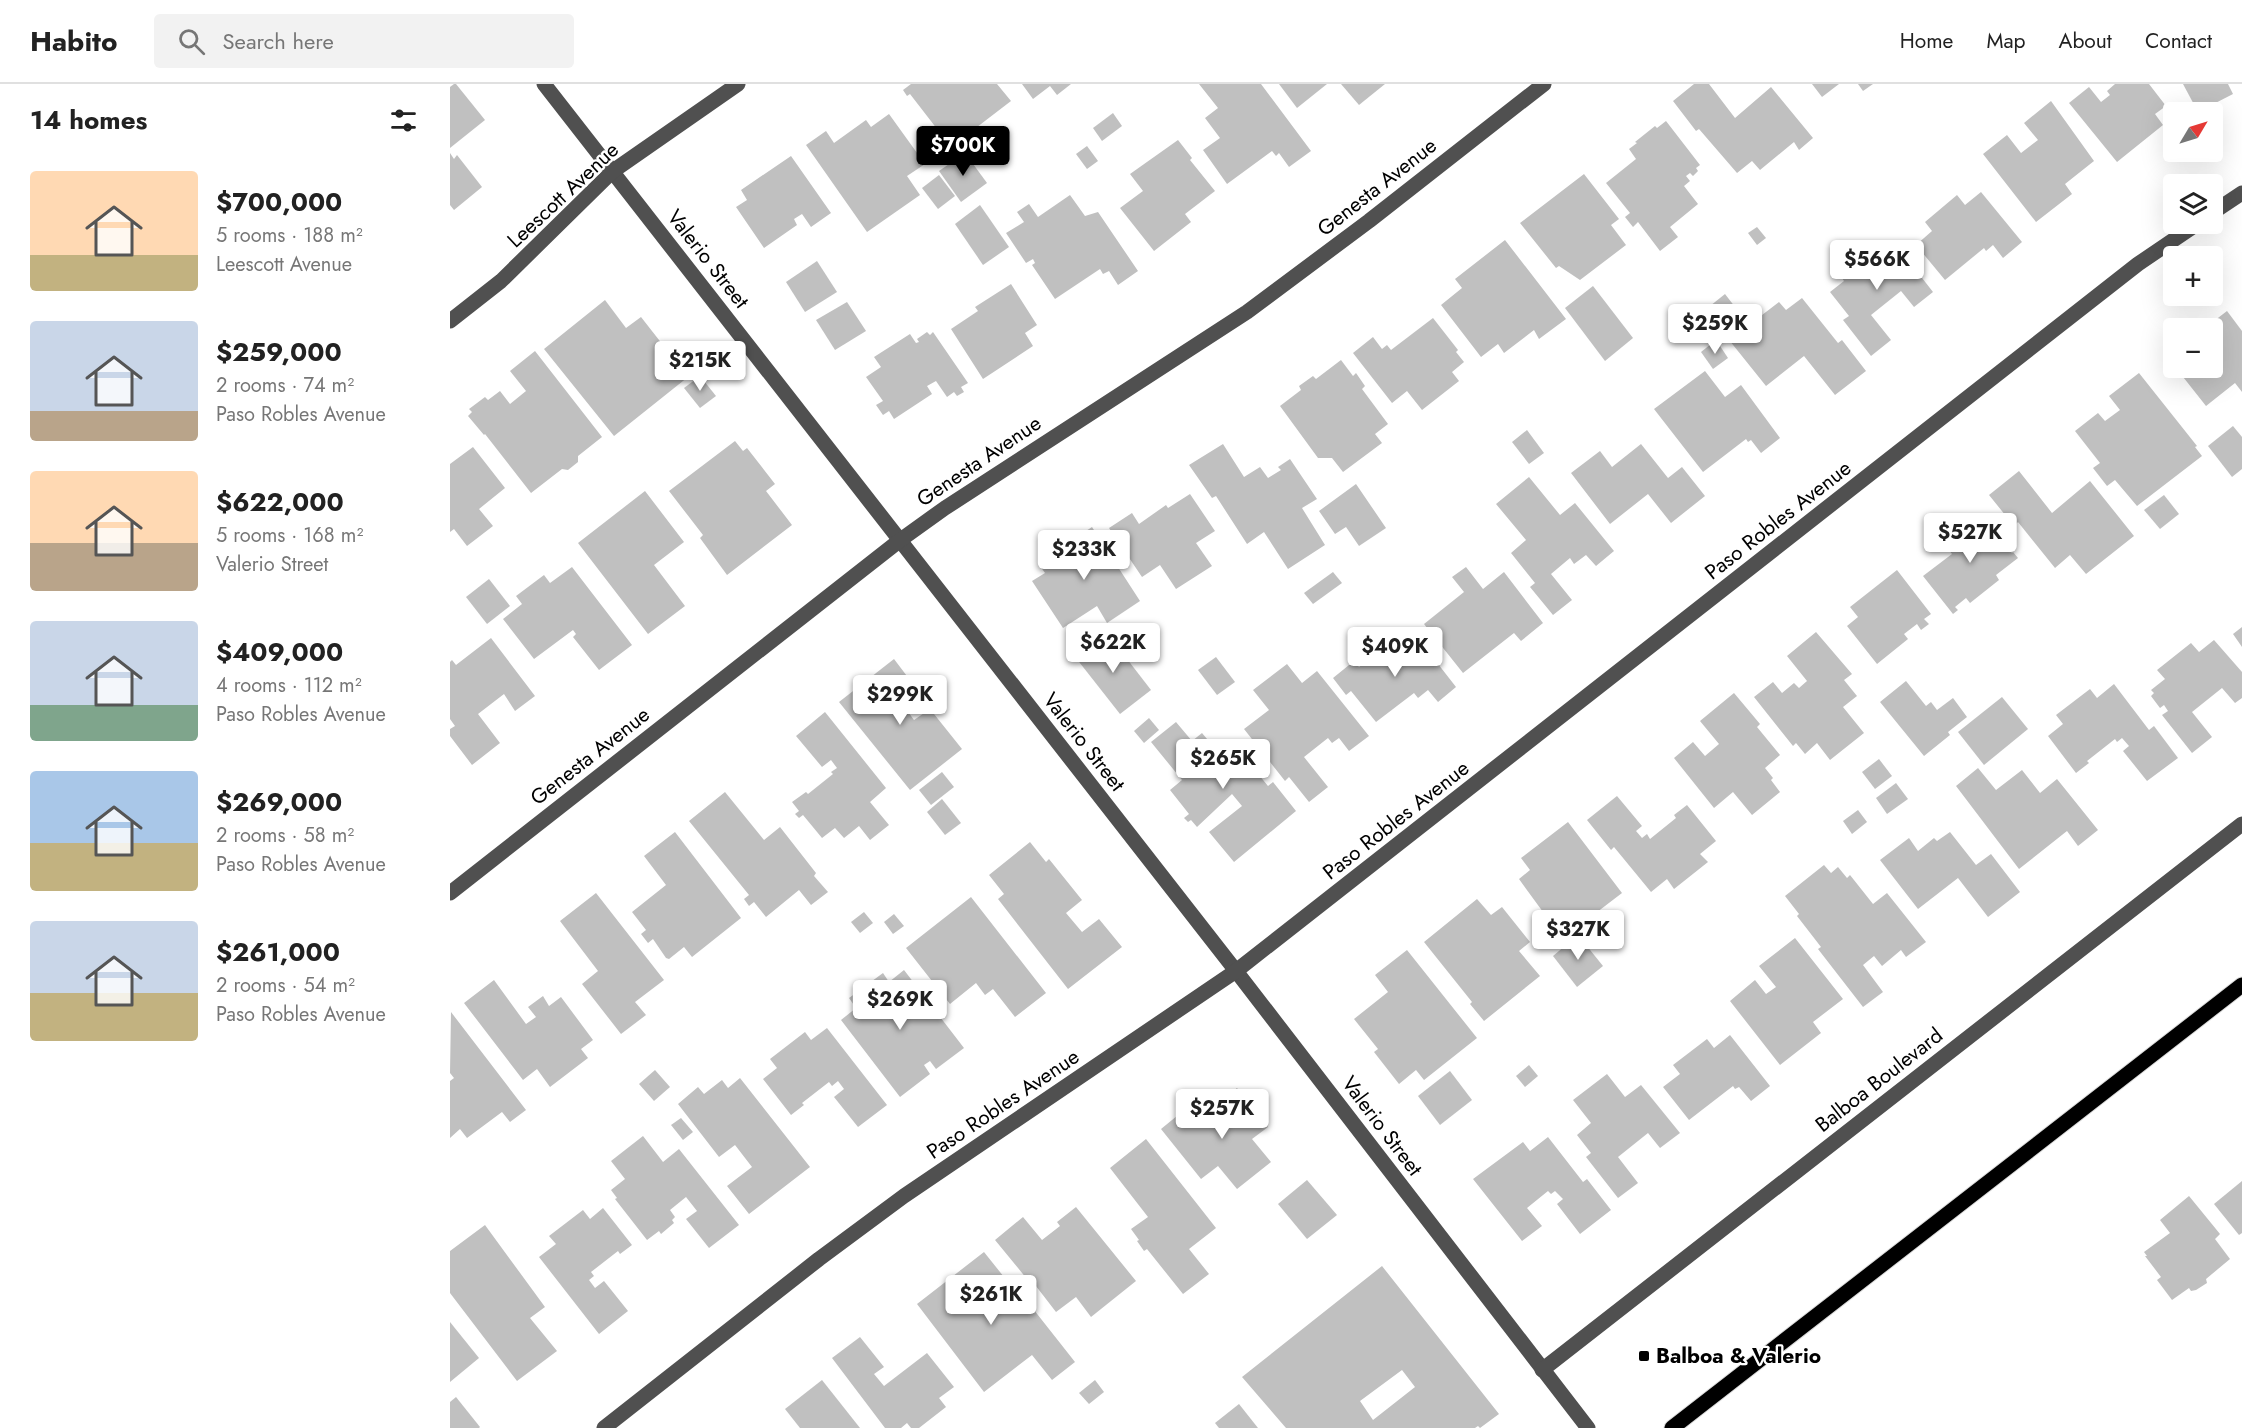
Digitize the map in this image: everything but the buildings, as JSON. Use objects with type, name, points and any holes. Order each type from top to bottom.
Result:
[{"type":"main road","points":[[1672,1428],[2242,985]]},
{"type":"street","name":"Valerio Street","points":[[544,84],[1236,971],[1588,1428]]},
{"type":"street","name":"Leescott Avenue","points":[[450,321],[501,281],[614,171],[738,84]]},
{"type":"street","name":"Genesta Avenue","points":[[450,893],[899,541],[945,508],[1247,312],[1369,221],[1544,84]]},
{"type":"street","points":[[2223,206],[2242,193]]},
{"type":"street","name":"Paso Robles Avenue","points":[[604,1428],[819,1259],[904,1196],[1236,971],[2138,264],[2182,234]]},
{"type":"street","name":"Balboa Boulevard","points":[[1542,1370],[2242,824]]},
{"type":"place","name":"Balboa & Valerio","points":[[1644,1356]]}]
